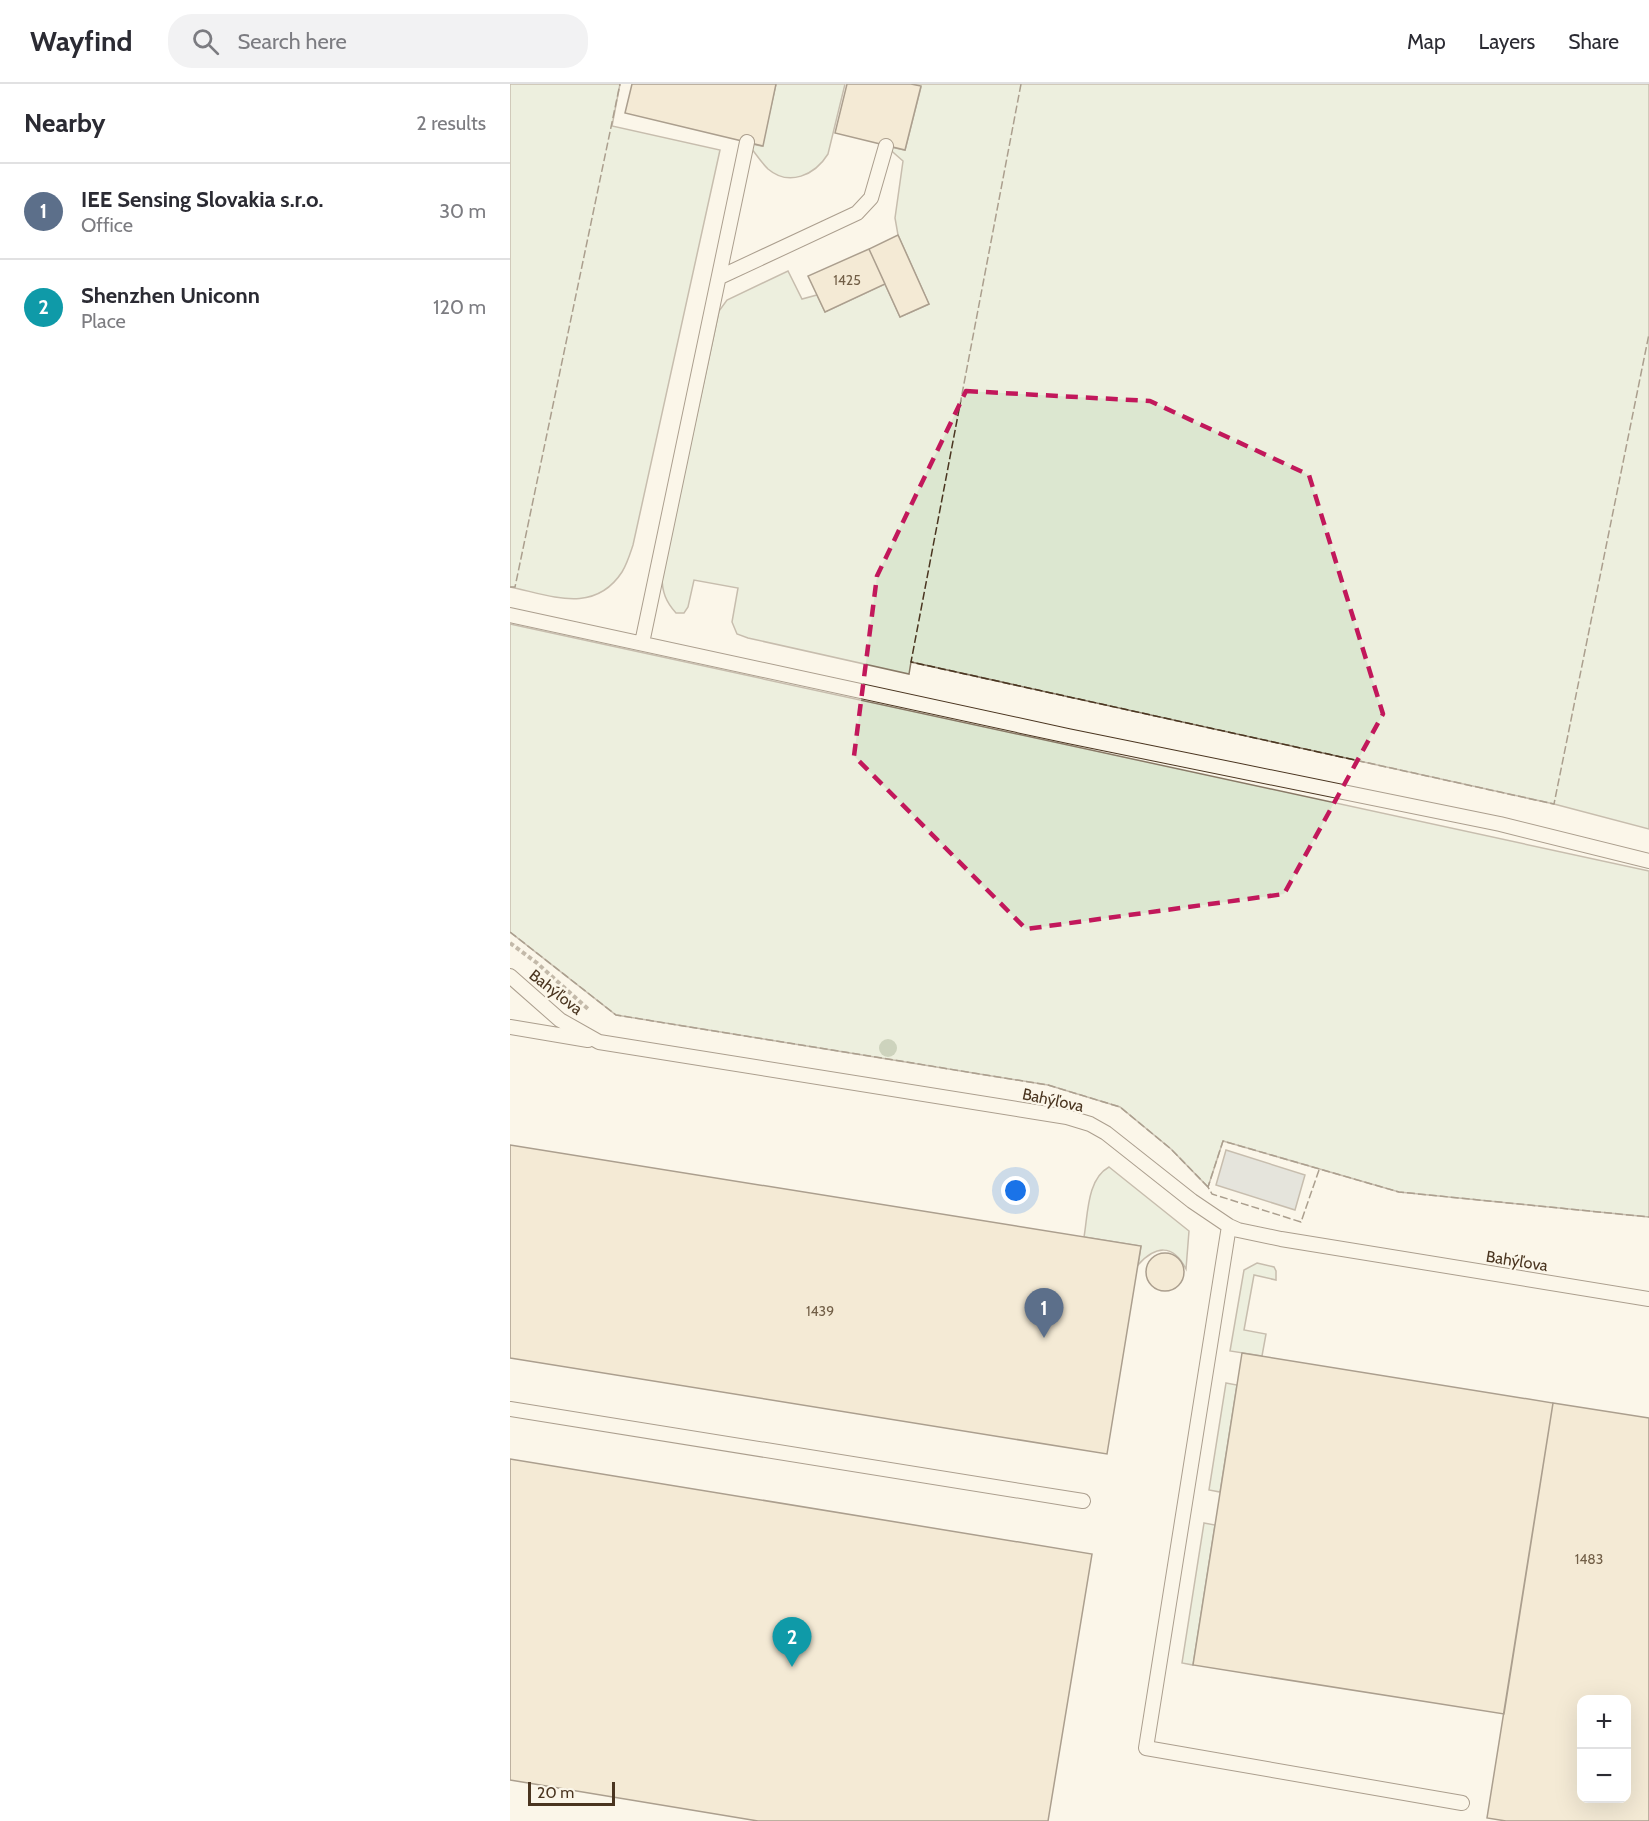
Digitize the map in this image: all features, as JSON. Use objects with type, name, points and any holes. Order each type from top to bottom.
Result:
[{"type":"lane","points":[[642,644],[747,142]]},
{"type":"lane","points":[[720,277],[857,213],[871,198],[886,146]]},
{"type":"lane","points":[[510,615],[1057,733],[1500,825],[1649,861]]},
{"type":"lane","name":"Bahýľova","points":[[510,976],[560,1020],[599,1042],[1067,1117],[1090,1124],[1106,1133],[1192,1201],[1238,1230],[1649,1299]]},
{"type":"lane","points":[[510,1027],[599,1042]]},
{"type":"lane","points":[[1229,1226],[1146,1748],[1462,1803]]},
{"type":"lane","points":[[510,1409],[1083,1501]]},
{"type":"path","points":[[510,943],[537,963],[592,1013]]},
{"type":"highlighted area","points":[[966,391],[1150,401],[1309,475],[1383,714],[1284,894],[1026,929],[854,756],[877,576]]},
{"type":"green space","points":[[510,84],[620,84],[612,126],[720,150],[633,545],[624,569],[611,585],[598,594],[585,598],[556,597],[510,587]]},
{"type":"green space","points":[[776,84],[845,84],[828,154],[809,173],[793,178],[784,177],[768,169],[747,143],[762,146]]},
{"type":"green space","points":[[911,84],[1649,84],[1649,829],[1554,804],[911,662],[909,674],[748,638],[737,634],[732,622],[738,588],[694,580],[688,607],[684,613],[676,613],[665,596],[662,577],[719,311],[727,300],[788,271],[802,299],[817,295],[825,312],[885,284],[900,317],[929,304],[898,235],[895,218],[903,161],[886,146],[905,150],[921,87]]},
{"type":"green space","points":[[510,624],[1649,871],[1649,1217],[1399,1192],[1223,1141],[1208,1187],[1171,1149],[1120,1107],[1048,1085],[616,1015],[510,932]]},
{"type":"green space","points":[[1109,1167],[1189,1231],[1186,1269],[1170,1251],[1157,1251],[1138,1265],[1141,1246],[1084,1237],[1092,1188],[1096,1180]]},
{"type":"green space","points":[[1257,1263],[1274,1267],[1276,1271],[1276,1280],[1254,1275],[1244,1330],[1266,1334],[1262,1356],[1230,1351],[1244,1270]]},
{"type":"green space","points":[[1226,1383],[1237,1385],[1220,1492],[1209,1490]]},
{"type":"green space","points":[[1204,1523],[1215,1525],[1193,1665],[1182,1663]]},
{"type":"shaded area","points":[[1226,1150],[1305,1175],[1295,1210],[1216,1185]]},
{"type":"building","points":[[632,84],[776,84],[763,146],[625,113]]},
{"type":"building","points":[[847,84],[921,86],[905,150],[835,133]]},
{"type":"building","points":[[898,235],[929,304],[900,317],[869,249]]},
{"type":"building","points":[[869,249],[885,284],[825,312],[808,276]]},
{"type":"building","points":[[510,1145],[1141,1246],[1107,1454],[510,1358]]},
{"type":"building","points":[[1165,1253],[1179,1258],[1184,1272],[1179,1286],[1165,1291],[1151,1286],[1146,1272],[1151,1258]]},
{"type":"building","points":[[1242,1353],[1553,1403],[1504,1714],[1193,1665]]},
{"type":"building","points":[[1553,1403],[1649,1418],[1649,1821],[1506,1821],[1487,1818]]},
{"type":"building","points":[[510,1459],[1092,1554],[1048,1821],[758,1821],[510,1780]]},
{"type":"fence","points":[[510,587],[515,587],[620,84]]},
{"type":"fence","points":[[1021,84],[911,662],[1554,804],[1649,334]]},
{"type":"fence","points":[[510,932],[616,1015],[1048,1085],[1120,1107],[1171,1149],[1208,1187]]},
{"type":"fence","points":[[1319,1170],[1301,1222],[1212,1194],[1208,1187],[1223,1141],[1399,1192],[1649,1217]]},
{"type":"place","name":"IEE Sensing Slovakia s.r.o.","points":[[1044,1338]]},
{"type":"place","name":"Shenzhen Uniconn","points":[[792,1667]]}]
